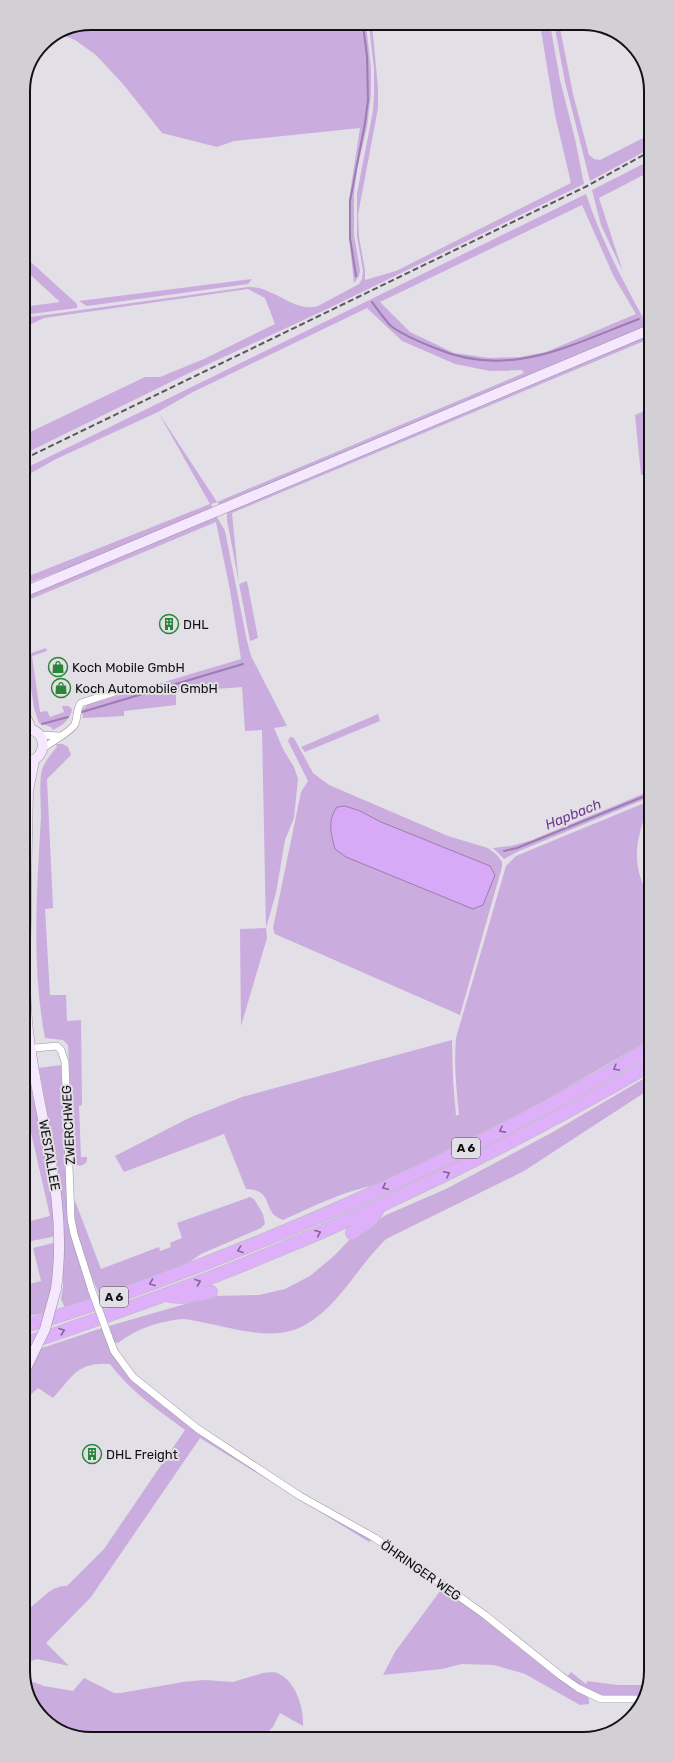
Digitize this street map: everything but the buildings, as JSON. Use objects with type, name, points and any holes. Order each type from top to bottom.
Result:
[{"type":"highway","name":"A 6","points":[[30,1324],[133,1291],[250,1246],[339,1208],[496,1134],[644,1051]]},
{"type":"highway","name":"A 6","points":[[30,1341],[162,1296],[263,1256],[380,1206],[504,1146],[644,1068]]},
{"type":"highway","points":[[352,1233],[371,1220],[380,1206]]},
{"type":"highway","points":[[162,1296],[182,1297],[210,1292]]},
{"type":"main road","points":[[30,589],[644,332]]},
{"type":"main road","points":[[30,731],[40,736],[43,742],[41,753],[30,760]]},
{"type":"main road","name":"WESTALLEE","points":[[30,1063],[54,1171],[58,1205],[59,1268],[56,1289],[45,1329],[30,1361]]},
{"type":"street","points":[[43,748],[59,736],[71,730],[75,724],[77,709],[81,703],[124,689]]},
{"type":"street","points":[[40,736],[59,736]]},
{"type":"street","name":"ZWERCHWEG","points":[[30,1049],[57,1046],[62,1050],[65,1062],[72,1219],[74,1234],[92,1291],[114,1350],[133,1377],[198,1429]]},
{"type":"street","name":"ÖHRINGER WEG","points":[[198,1429],[300,1496],[375,1538],[485,1615],[578,1688],[601,1699],[637,1699]]},
{"type":"shaded area","points":[[91,30],[367,30],[371,69],[371,94],[367,127],[357,169],[354,194],[354,235],[360,270],[359,276],[354,283],[349,237],[349,200],[360,128],[234,141],[217,147],[162,133],[123,84],[96,55],[75,40],[65,36],[79,31]]},
{"type":"shaded area","points":[[370,30],[372,30],[378,88],[378,108],[358,215],[359,237],[365,270],[365,280],[396,271],[571,183],[555,115],[541,30],[551,30],[560,80],[575,139],[584,184],[325,310],[185,375],[30,451],[30,432],[145,377],[160,377],[204,359],[275,324],[265,298],[248,289],[44,318],[30,325],[30,317],[248,287],[266,291],[300,306],[309,307],[318,306],[359,284],[362,279],[363,271],[357,236],[357,193],[373,111],[374,93],[374,69]]},
{"type":"shaded area","points":[[555,30],[560,30],[573,94],[589,155],[594,159],[600,160],[644,138],[644,152],[590,181],[565,82]]},
{"type":"shaded area","points":[[644,164],[644,175],[599,198],[623,272],[601,225],[592,190]]},
{"type":"shaded area","points":[[586,194],[612,259],[644,319],[644,327],[221,506],[217,502],[524,373],[522,370],[490,371],[455,364],[402,341],[367,308],[191,393],[158,412],[56,459],[30,474],[30,466]],"holes":[[[582,205],[614,277],[636,314],[546,352],[520,357],[490,358],[454,353],[410,332],[380,302]]]},
{"type":"shaded area","points":[[30,261],[77,304],[77,308],[30,314],[30,306],[60,302],[30,274]]},
{"type":"shaded area","points":[[252,279],[248,284],[87,306],[79,301]]},
{"type":"shaded area","points":[[644,336],[644,341],[232,513],[239,582],[227,520],[227,513],[233,508]]},
{"type":"shaded area","points":[[644,411],[644,474],[641,475],[635,415]]},
{"type":"shaded area","points":[[158,412],[217,502],[211,504],[213,509],[115,550],[30,582],[30,576],[210,504]]},
{"type":"shaded area","points":[[210,517],[217,517],[225,531],[251,656],[287,726],[274,728],[283,749],[294,767],[298,779],[294,818],[285,840],[276,893],[266,928],[262,730],[245,731],[242,687],[176,692],[176,705],[124,711],[124,716],[83,718],[82,710],[87,705],[241,659],[230,590],[216,522],[31,599],[30,595]]},
{"type":"shaded area","points":[[247,581],[258,638],[250,641],[239,584]]},
{"type":"shaded area","points":[[46,648],[47,651],[32,656],[40,712],[47,711],[50,717],[64,712],[62,706],[68,706],[72,709],[66,722],[53,730],[51,727],[39,723],[34,708],[30,682],[30,654]]},
{"type":"shaded area","points":[[378,714],[380,721],[305,752],[301,747]]},
{"type":"shaded area","points":[[290,737],[294,738],[313,773],[329,785],[448,836],[488,848],[497,855],[502,862],[502,867],[460,1015],[275,934],[273,928],[301,792],[308,781],[288,741]],"holes":[[[360,811],[381,822],[346,857],[335,849],[331,833]]]},
{"type":"shaded area","points":[[56,744],[63,744],[68,747],[71,755],[47,779],[53,908],[45,909],[50,995],[66,995],[67,1021],[81,1020],[82,1105],[79,1106],[81,1157],[87,1157],[87,1161],[80,1166],[74,1162],[68,1045],[63,1040],[45,1038],[38,983],[36,927],[41,816],[41,774],[48,758],[57,747]]},
{"type":"shaded area","points":[[644,793],[644,799],[519,851],[504,859],[493,848],[511,846],[532,840]]},
{"type":"shaded area","points":[[642,804],[644,805],[644,819],[640,833],[637,854],[640,875],[644,887],[644,1043],[533,1107],[380,1184],[343,1194],[283,1220],[272,1212],[265,1197],[261,1193],[255,1190],[246,1189],[224,1134],[124,1172],[115,1156],[189,1118],[242,1097],[452,1040],[456,1116],[459,1114],[455,1057],[456,1038],[506,866],[516,856]]},
{"type":"shaded area","points":[[345,806],[490,866],[495,875],[483,905],[473,909],[346,857],[335,849],[331,828],[332,817],[337,807]]},
{"type":"shaded area","points":[[266,928],[267,938],[241,1026],[240,929]]},
{"type":"shaded area","points":[[61,1065],[69,1220],[92,1298],[65,1308],[61,1299],[63,1286],[63,1247],[57,1168],[39,1068]]},
{"type":"shaded area","points":[[30,1078],[50,1171],[56,1232],[52,1237],[31,1241],[30,1221],[50,1216],[30,1128]]},
{"type":"shaded area","points":[[644,1079],[644,1093],[524,1171],[386,1239],[338,1297],[317,1317],[305,1325],[281,1333],[256,1333],[182,1319],[148,1326],[118,1343],[114,1342],[109,1326],[213,1296],[259,1295],[285,1289],[310,1276],[335,1255],[355,1234],[386,1215],[446,1189],[553,1132]]},
{"type":"shaded area","points":[[250,1197],[254,1199],[263,1214],[265,1224],[261,1228],[201,1254],[184,1266],[100,1296],[84,1258],[75,1229],[75,1201],[101,1269],[159,1247],[160,1251],[171,1247],[170,1243],[182,1238],[177,1223]]},
{"type":"shaded area","points":[[53,1243],[56,1249],[51,1291],[44,1313],[30,1316],[30,1284],[41,1281],[33,1248]]},
{"type":"shaded area","points":[[105,1327],[114,1351],[133,1377],[198,1429],[372,1538],[369,1542],[200,1438],[91,1597],[46,1643],[69,1666],[37,1659],[30,1661],[30,1608],[55,1588],[67,1586],[104,1549],[185,1430],[135,1391],[110,1364],[90,1365],[83,1368],[71,1377],[53,1398],[38,1388],[30,1395],[30,1361],[36,1350]]},
{"type":"shaded area","points":[[443,1587],[551,1672],[589,1698],[589,1704],[580,1705],[525,1674],[494,1665],[462,1664],[442,1669],[383,1675],[395,1652]]},
{"type":"shaded area","points":[[273,1672],[285,1678],[298,1696],[302,1711],[303,1726],[280,1713],[273,1727],[268,1732],[79,1731],[57,1722],[45,1711],[38,1701],[31,1681],[44,1686],[73,1691],[84,1678],[114,1693],[204,1680],[233,1682],[263,1673]]},
{"type":"shaded area","points":[[571,1672],[586,1684],[587,1681],[617,1685],[642,1685],[638,1696],[612,1696],[594,1693],[567,1677]]},
{"type":"waterway","points":[[356,276],[350,238],[350,201],[368,100],[367,56],[364,30]]},
{"type":"waterway","points":[[372,302],[391,326],[407,336],[435,348],[462,357],[488,361],[514,360],[539,355],[564,348],[639,319]]},
{"type":"waterway","name":"Hapbach","points":[[82,712],[243,664]]},
{"type":"waterway","name":"Hapbach","points":[[42,724],[68,717]]},
{"type":"waterway","name":"Hapbach","points":[[504,851],[517,848],[644,796]]},
{"type":"railway","points":[[30,456],[587,186],[644,155]]},
{"type":"place","name":"DHL","points":[[169,624]]},
{"type":"place","name":"Koch Mobile GmbH","points":[[58,667]]},
{"type":"place","name":"Koch Automobile GmbH","points":[[61,688]]},
{"type":"place","name":"DHL Freight","points":[[92,1454]]}]
